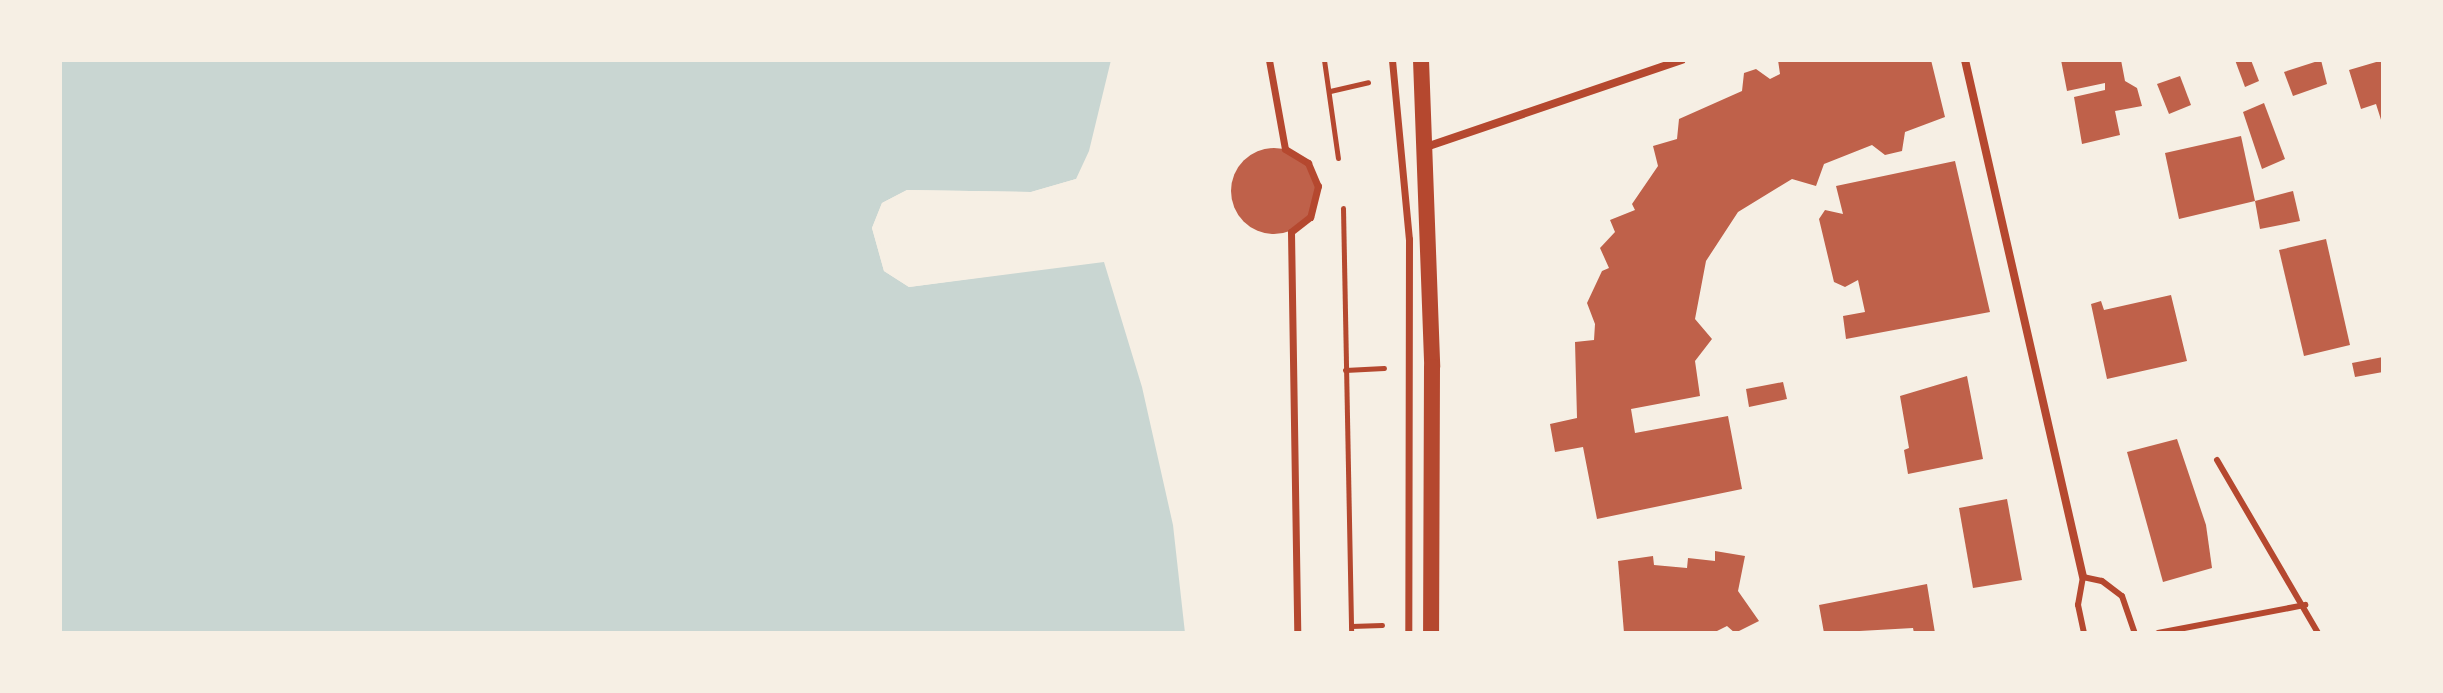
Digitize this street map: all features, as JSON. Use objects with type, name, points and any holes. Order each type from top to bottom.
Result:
[{"type":"main road","points":[[1421,60],[1426,147],[1431,633]]},
{"type":"street","points":[[1269,60],[1285,149],[1308,163],[1318,186],[1310,217],[1291,232],[1297,633]]},
{"type":"street","points":[[1392,60],[1409,239],[1408,633]]},
{"type":"street","points":[[1426,147],[1682,60]]},
{"type":"street","points":[[1965,60],[2083,577]]},
{"type":"lane","points":[[2217,460],[2305,605],[2318,633]]},
{"type":"lane","points":[[2084,633],[2078,605],[2083,577],[2102,581],[2122,596],[2135,633]]},
{"type":"lane","points":[[2158,633],[2305,605]]},
{"type":"path","points":[[1324,60],[1338,163]]},
{"type":"path","points":[[1341,192],[1351,633]]},
{"type":"shaded area","points":[[60,60],[1111,60],[1089,151],[1076,179],[1031,192],[907,190],[882,203],[872,228],[884,271],[909,287],[1104,262],[1142,387],[1173,525],[1185,633],[60,633]]},
{"type":"pier","points":[[1080,180],[1031,196],[908,194],[885,206],[876,228],[888,269],[910,282],[1107,260],[909,287],[884,271],[872,228],[882,203],[907,190],[1031,192]]},
{"type":"building","points":[[1778,60],[1931,60],[1945,117],[1905,132],[1902,151],[1885,155],[1872,145],[1824,164],[1816,186],[1792,179],[1738,212],[1706,261],[1695,319],[1712,339],[1695,361],[1700,396],[1631,409],[1635,433],[1728,416],[1742,489],[1597,519],[1583,447],[1555,452],[1550,424],[1577,418],[1575,342],[1594,340],[1595,324],[1587,303],[1602,271],[1609,268],[1600,248],[1615,232],[1610,220],[1635,210],[1632,204],[1658,166],[1653,146],[1677,139],[1679,119],[1742,91],[1744,73],[1756,69],[1770,79],[1780,74]]},
{"type":"building","points":[[2061,60],[2121,60],[2125,81],[2137,88],[2142,106],[2115,111],[2120,135],[2082,144],[2074,97],[2105,90],[2105,83],[2067,91]]},
{"type":"building","points":[[2235,60],[2251,60],[2259,81],[2245,87]]},
{"type":"building","points":[[2321,60],[2327,84],[2293,96],[2284,72]]},
{"type":"building","points":[[2383,60],[2382,123],[2376,104],[2361,109],[2349,70]]},
{"type":"building","points":[[2180,76],[2191,105],[2169,114],[2157,84]]},
{"type":"building","points":[[2264,103],[2285,159],[2262,169],[2243,112]]},
{"type":"building","points":[[2241,136],[2255,201],[2179,219],[2165,153]]},
{"type":"building","points":[[1274,148],[1290,152],[1304,161],[1313,175],[1317,191],[1313,207],[1304,221],[1290,230],[1274,234],[1258,230],[1244,221],[1235,207],[1231,191],[1235,175],[1244,161],[1258,152]]},
{"type":"building","points":[[1955,161],[1990,312],[1846,339],[1843,316],[1865,312],[1858,280],[1845,287],[1834,282],[1819,219],[1825,210],[1843,214],[1836,186]]},
{"type":"building","points":[[2293,191],[2300,221],[2260,229],[2255,201]]},
{"type":"building","points":[[2326,239],[2350,345],[2304,356],[2279,250]]},
{"type":"building","points":[[2171,295],[2187,361],[2107,379],[2091,304],[2101,301],[2104,310]]},
{"type":"building","points":[[2383,357],[2383,372],[2355,377],[2352,363]]},
{"type":"building","points":[[1967,376],[1983,459],[1908,474],[1904,450],[1909,448],[1900,396]]},
{"type":"building","points":[[1783,382],[1787,399],[1749,407],[1746,389]]},
{"type":"building","points":[[2177,439],[2206,525],[2212,568],[2163,582],[2127,452]]},
{"type":"building","points":[[2007,499],[2022,580],[1973,588],[1959,508]]},
{"type":"building","points":[[1715,551],[1745,556],[1738,591],[1759,621],[1735,633],[1727,626],[1713,633],[1624,633],[1618,561],[1653,556],[1654,565],[1687,568],[1688,558],[1715,561]]},
{"type":"building","points":[[1927,584],[1935,633],[1914,633],[1913,628],[1824,633],[1819,605]]}]
